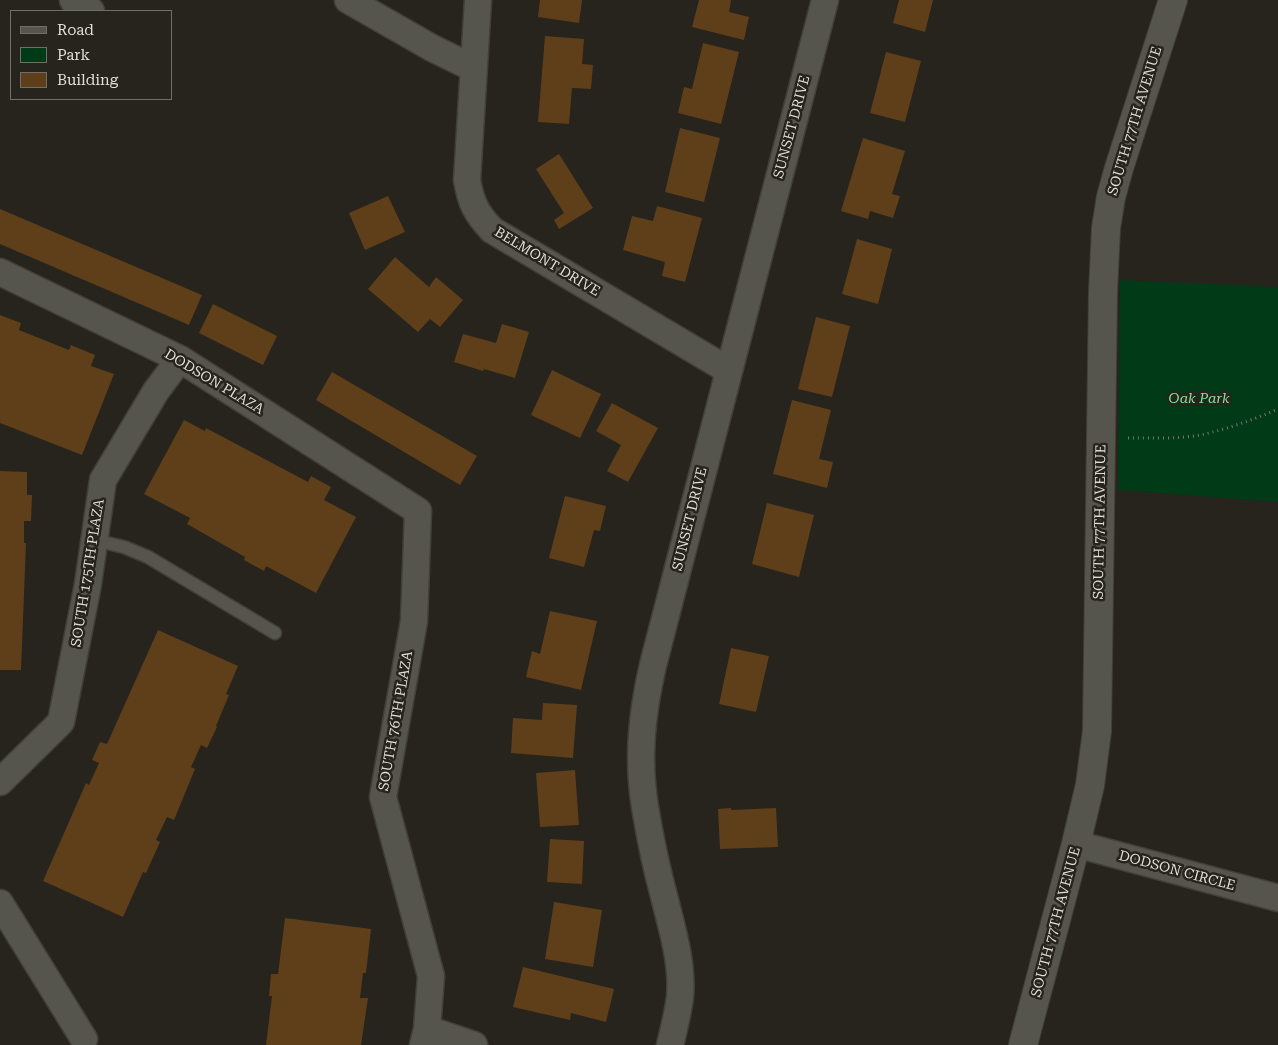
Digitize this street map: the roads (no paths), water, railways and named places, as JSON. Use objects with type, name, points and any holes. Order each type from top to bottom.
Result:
[{"type":"street","points":[[73,0],[90,10]]},
{"type":"street","points":[[348,0],[432,48],[473,68]]},
{"type":"street","name":"BELMONT DRIVE","points":[[478,0],[467,180],[470,199],[478,216],[492,230],[728,370]]},
{"type":"street","name":"SUNSET DRIVE","points":[[670,1045],[680,996],[680,968],[645,806],[640,763],[642,725],[653,664],[825,0]]},
{"type":"street","name":"SOUTH 77TH AVENUE","points":[[1023,1045],[1090,785],[1097,731],[1103,291],[1106,228],[1111,197],[1119,168],[1173,0]]},
{"type":"street","name":"DODSON PLAZA","points":[[0,272],[180,359],[418,511]]},
{"type":"street","name":"SOUTH 175TH PLAZA","points":[[0,782],[61,722],[88,584],[103,480],[156,391],[180,359]]},
{"type":"street","name":"SOUTH 76TH PLAZA","points":[[418,511],[414,621],[382,797],[431,976],[425,1037]]},
{"type":"street","name":"DODSON CIRCLE","points":[[1076,844],[1278,898]]},
{"type":"street","points":[[0,902],[84,1039]]},
{"type":"street","points":[[425,1037],[474,1045]]},
{"type":"lane","points":[[94,540],[124,547],[148,558],[275,633]]},
{"type":"park label","name":"Oak Park","points":[[1199,399]]}]
